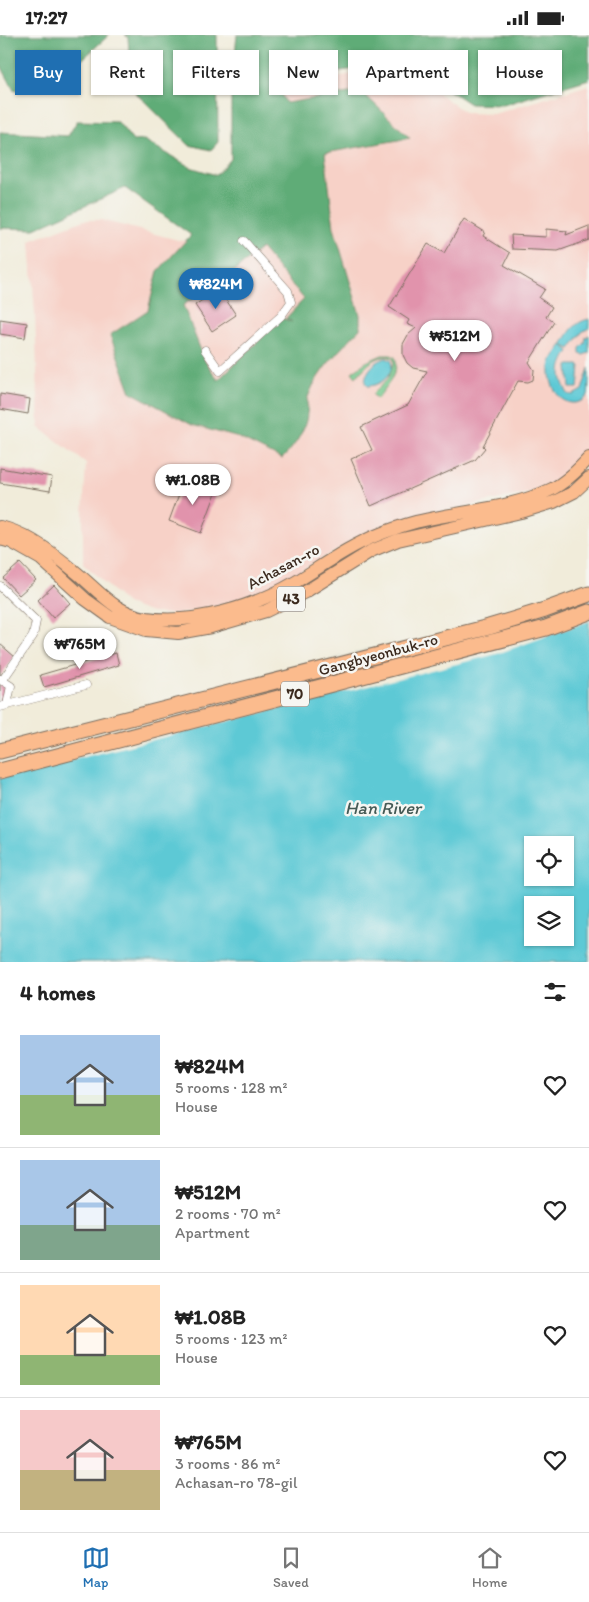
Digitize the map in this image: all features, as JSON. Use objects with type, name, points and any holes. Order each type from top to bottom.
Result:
[{"type":"highway","name":"Gangbyeonbuk-ro","points":[[0,751],[489,627],[545,611],[589,594]]},
{"type":"highway","name":"Gangbyeonbuk-ro","points":[[0,771],[546,628],[589,612]]},
{"type":"main road","name":"Achasan-ro","points":[[0,527],[8,528],[33,540],[77,572],[100,595],[120,610],[144,617],[177,620],[215,613],[265,597],[293,583],[343,552],[378,535],[411,523],[527,499],[553,489],[576,472],[589,458]]},
{"type":"main road","name":"Achasan-ro","points":[[0,539],[11,542],[41,559],[85,599],[110,617],[146,630],[178,633],[211,627],[266,611],[305,592],[371,551],[398,540],[521,512],[554,502],[574,491],[589,478]]},
{"type":"street","points":[[205,349],[220,371],[281,316],[291,302],[288,291],[244,241]]},
{"type":"street","points":[[0,586],[36,621],[34,636],[1,680],[11,686],[4,706]]},
{"type":"street","points":[[4,706],[86,685]]},
{"type":"shaded area","points":[[348,75],[348,95],[441,95],[466,113],[494,114],[556,95],[562,95],[562,93],[589,85],[589,450],[565,475],[538,491],[410,518],[344,546],[276,586],[213,608],[177,614],[152,613],[127,604],[83,563],[86,463],[39,427],[30,241],[84,220],[101,220],[178,240],[244,241],[262,105],[273,95],[338,95],[338,77]]},
{"type":"green space","points":[[0,35],[109,35],[81,61],[81,50],[15,50],[15,90],[0,64]]},
{"type":"green space","points":[[125,35],[217,35],[217,50],[173,50],[173,95],[218,95],[218,142],[211,150],[189,145],[138,95],[163,95],[163,50],[129,50],[128,38]]},
{"type":"green space","points":[[237,35],[589,35],[589,79],[562,87],[562,50],[478,50],[478,95],[536,95],[503,105],[470,104],[456,95],[468,95],[468,50],[348,50],[348,70],[338,71],[338,50],[269,50],[269,95],[282,95],[286,103],[348,93],[348,95],[365,95],[410,138],[325,153],[334,228],[360,315],[360,329],[330,361],[312,387],[307,402],[307,416],[304,428],[294,445],[282,459],[239,438],[192,425],[131,392],[110,335],[148,310],[158,271],[191,235],[125,188],[34,229],[0,228],[0,132],[68,136],[77,121],[118,122],[133,141],[144,140],[190,167],[216,175],[231,159],[231,95],[259,95],[259,50],[235,50]],"holes":[[[261,248],[304,299],[286,318],[292,322],[282,318],[218,380],[205,361],[183,305],[230,275]]]},
{"type":"green space","points":[[382,355],[395,357],[396,368],[377,399],[372,394],[387,380],[394,363],[393,358],[382,357],[372,361],[356,377],[352,372],[366,362]]},
{"type":"water","points":[[589,319],[589,328],[582,332],[570,349],[562,345],[576,325]]},
{"type":"water","points":[[589,335],[589,353],[580,354],[580,348]]},
{"type":"water","points":[[562,345],[569,351],[563,362],[561,372],[561,377],[568,394],[573,395],[582,390],[589,368],[588,395],[579,402],[565,401],[555,391],[552,384],[550,376],[551,362]]},
{"type":"water","points":[[386,358],[391,360],[392,365],[389,374],[378,384],[368,386],[365,383],[369,370],[374,364]]},
{"type":"water","points":[[568,366],[580,366],[578,388],[570,388]]},
{"type":"water","name":"Han River","points":[[589,582],[589,962],[0,962],[0,751],[515,609]]},
{"type":"pier","points":[[589,580],[589,621],[497,654],[0,778],[0,748],[376,647],[443,626],[514,607]]},
{"type":"building","points":[[464,219],[485,232],[483,236],[510,253],[504,265],[545,289],[539,298],[552,307],[546,317],[554,322],[529,362],[534,370],[533,380],[528,382],[518,381],[483,446],[485,448],[475,460],[371,506],[351,459],[372,450],[361,427],[408,405],[427,371],[413,368],[407,363],[403,355],[403,344],[408,335],[416,328],[407,324],[409,320],[389,307],[428,244],[444,253]]},
{"type":"building","points":[[589,226],[589,240],[558,251],[512,249],[511,235],[546,237],[546,229],[567,231],[566,235]]},
{"type":"building","points":[[219,289],[236,315],[212,331],[195,305]]},
{"type":"building","points":[[0,319],[27,323],[25,338],[0,334]]},
{"type":"building","points":[[0,394],[30,399],[28,414],[0,409]]},
{"type":"building","points":[[0,468],[52,477],[50,491],[0,483]]},
{"type":"building","points":[[185,478],[217,490],[201,533],[169,521]]},
{"type":"building","points":[[20,563],[36,580],[19,595],[3,578]]},
{"type":"building","points":[[54,585],[70,603],[53,618],[38,600]]},
{"type":"building","points":[[0,644],[15,657],[1,675],[0,674]]},
{"type":"building","points":[[116,653],[119,665],[44,687],[40,675]]},
{"type":"building","points":[[0,682],[8,687],[3,704],[0,704]]}]
